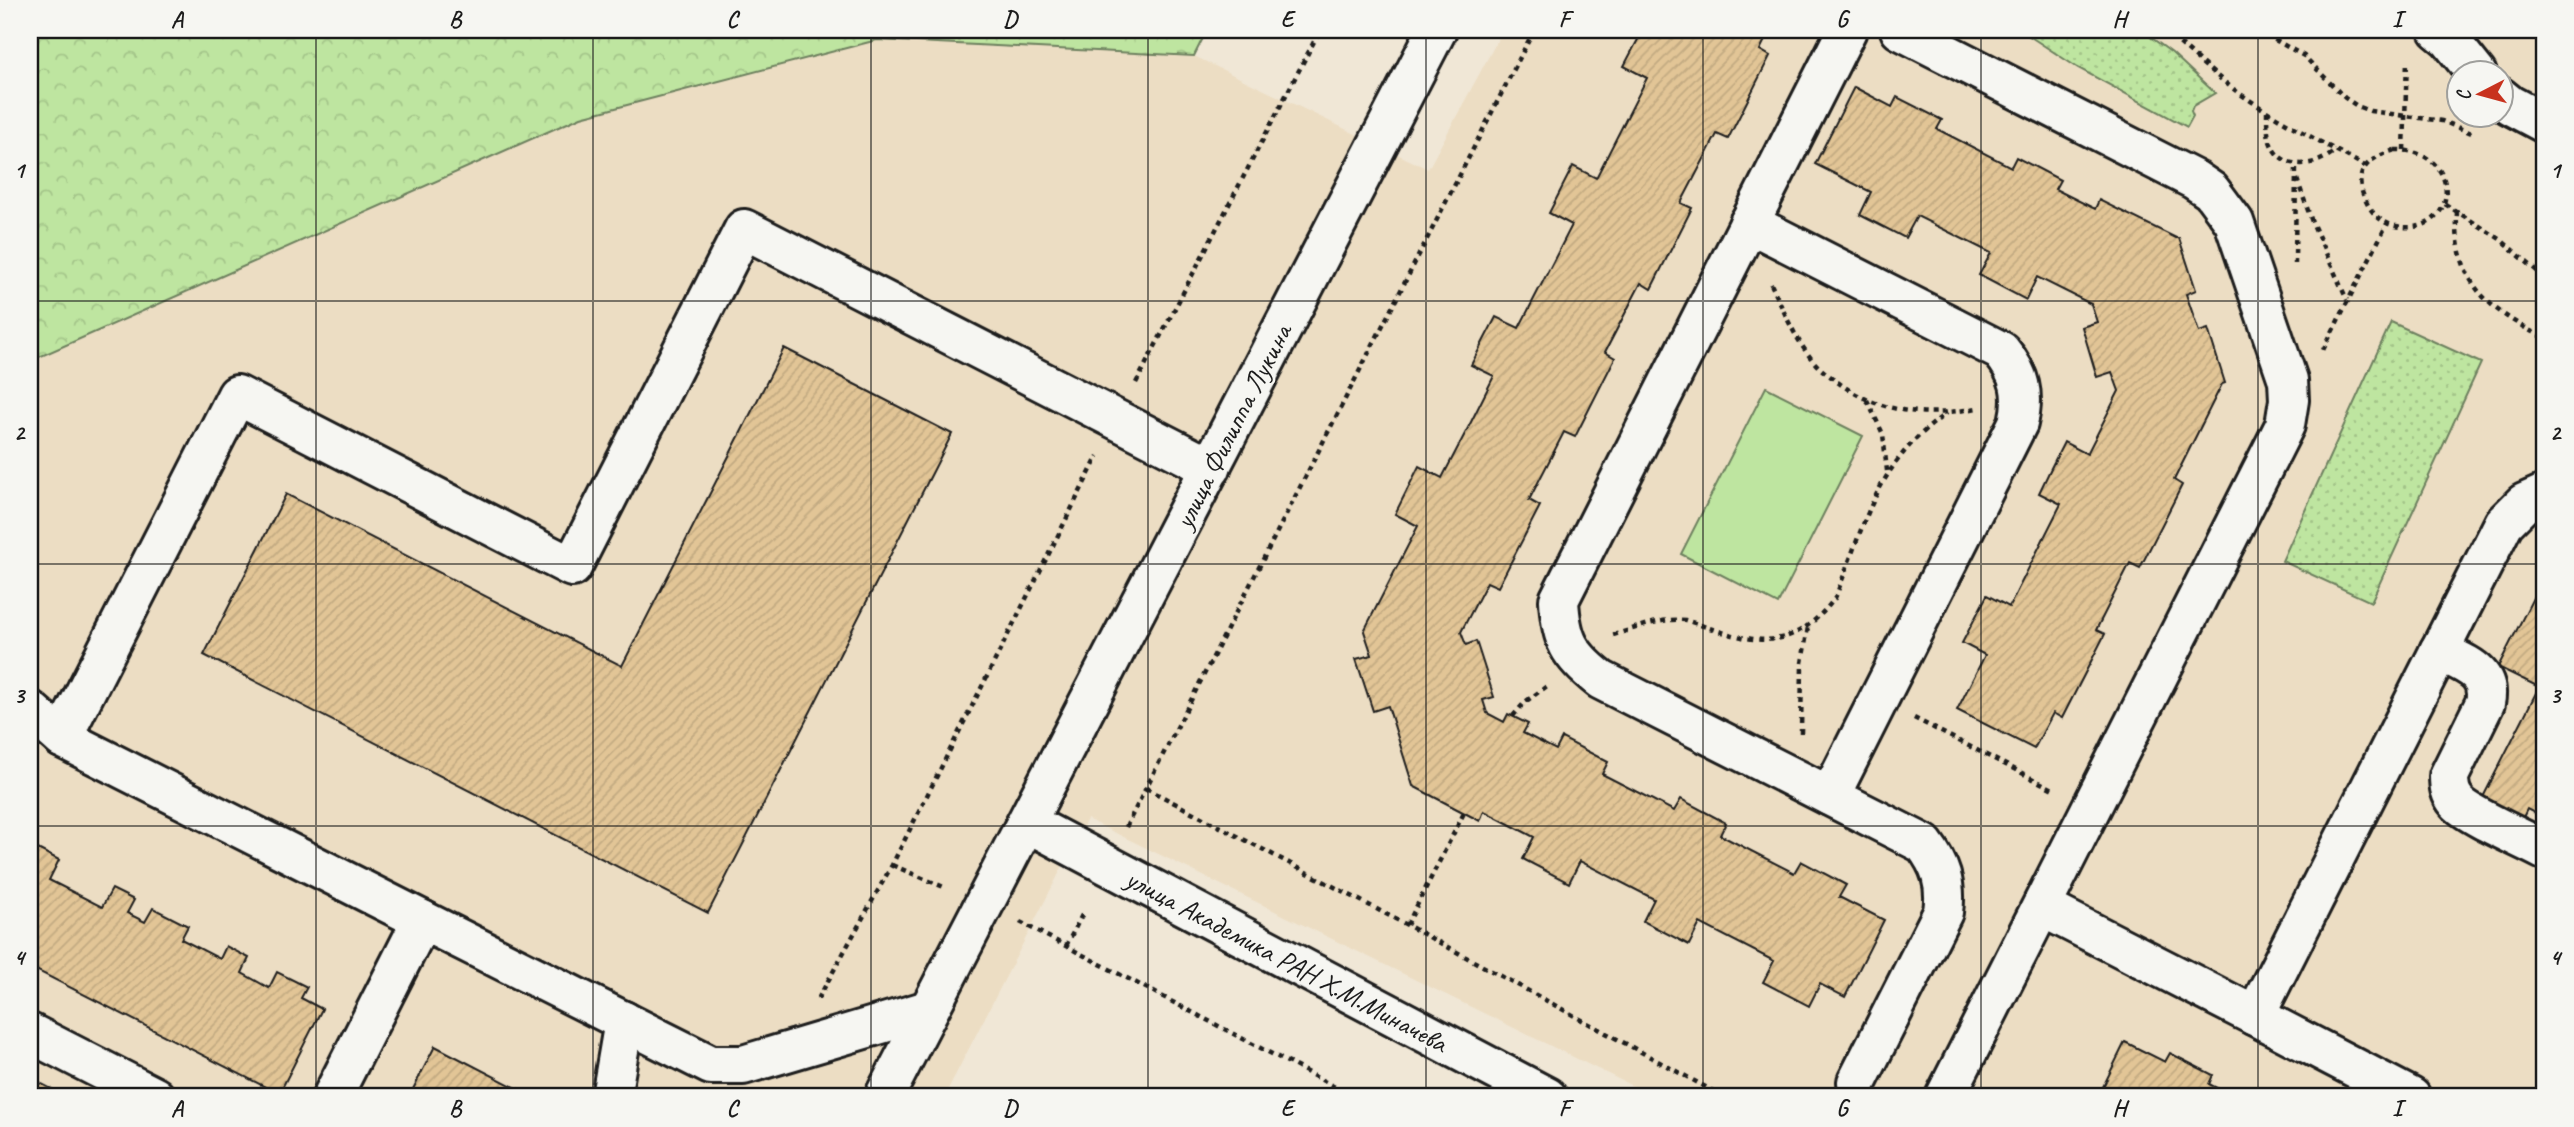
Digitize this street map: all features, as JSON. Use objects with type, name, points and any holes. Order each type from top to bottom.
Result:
[{"type":"street","name":"улица Филиппа Лукина","points":[[884,1097],[1437,30]]},
{"type":"street","points":[[1847,30],[1559,600],[1560,626],[1569,649],[1580,664],[1601,680],[1924,844],[1937,861],[1944,881],[1943,912],[1857,1082]]},
{"type":"street","points":[[1900,30],[2195,180],[2211,191],[2223,205],[2241,237],[2288,380],[2289,400],[2285,425],[1945,1097]]},
{"type":"street","points":[[2438,30],[2466,60]]},
{"type":"street","points":[[2514,107],[2544,123]]},
{"type":"street","points":[[1748,225],[2001,351],[2019,379],[2022,397],[2018,423],[1878,700],[1819,791]]},
{"type":"street","points":[[61,738],[237,395],[572,567],[744,229],[1211,468]]},
{"type":"street","points":[[2255,1016],[2504,523],[2524,503],[2544,494]]},
{"type":"street","points":[[2439,651],[2476,670],[2486,685],[2487,694],[2449,776],[2452,796],[2465,809],[2544,849]]},
{"type":"street","points":[[30,710],[61,738],[711,1065],[743,1065],[928,1010]]},
{"type":"street","name":"улица Академика РАН Х.М.Миначева","points":[[1028,822],[1547,1097]]},
{"type":"street","points":[[2042,907],[2411,1097]]},
{"type":"street","points":[[331,1097],[422,920]]},
{"type":"street","points":[[611,1097],[624,1021]]},
{"type":"street","points":[[30,1033],[155,1097]]},
{"type":"path","points":[[789,1052],[892,865],[1117,419],[1320,30]]},
{"type":"path","points":[[1121,836],[1534,30]]},
{"type":"path","points":[[2165,30],[2212,72],[2267,111],[2365,166]]},
{"type":"path","points":[[2257,30],[2304,56],[2345,98],[2357,106],[2370,111],[2442,121],[2485,138]]},
{"type":"path","points":[[2404,150],[2408,54]]},
{"type":"path","points":[[2267,111],[2270,142],[2282,158],[2289,162],[2306,164],[2323,160],[2336,150]]},
{"type":"path","points":[[2404,150],[2419,153],[2438,167],[2446,182],[2445,204],[2435,218],[2425,224],[2402,227],[2387,224],[2369,208],[2362,193],[2362,173],[2365,166],[2382,154],[2404,150]]},
{"type":"path","points":[[2295,174],[2312,222],[2348,300]]},
{"type":"path","points":[[2445,204],[2500,239],[2544,278]]},
{"type":"path","points":[[2457,211],[2456,237],[2460,257],[2482,296],[2498,312],[2544,338]]},
{"type":"path","points":[[2319,357],[2387,224]]},
{"type":"path","points":[[1748,225],[1783,310],[1804,348],[1816,365],[1867,400],[1918,413],[1947,413],[2022,397]]},
{"type":"path","points":[[1867,400],[1884,434],[1887,471]]},
{"type":"path","points":[[1569,649],[1654,622],[1674,619],[1756,641],[1785,637],[1808,626],[1835,598],[1875,492],[1887,471],[1915,438],[1947,413]]},
{"type":"path","points":[[1808,626],[1802,663],[1801,736],[1819,791]]},
{"type":"path","points":[[1878,700],[2091,808]]},
{"type":"path","points":[[1146,788],[1407,925],[1724,1097]]},
{"type":"path","points":[[1407,925],[1464,813]]},
{"type":"path","points":[[892,865],[984,903],[1354,1097]]},
{"type":"path","points":[[1066,946],[1084,911]]},
{"type":"shaded area","points":[[1503,30],[2544,30],[2544,1097],[1655,1097],[1087,819],[944,1097],[30,1097],[30,361],[581,117],[877,40],[1194,56],[1428,169]]},
{"type":"green space","points":[[30,30],[1207,30],[1194,56],[877,40],[581,117],[30,361]]},
{"type":"green space","points":[[2020,30],[2141,30],[2172,53],[2215,93],[2193,106],[2193,116],[2187,127],[2078,68]]},
{"type":"green space","points":[[2391,322],[2481,363],[2371,602],[2282,561]]},
{"type":"green space","points":[[1766,387],[1863,436],[1778,604],[1681,554]]},
{"type":"building","points":[[1643,30],[1770,30],[1760,50],[1770,56],[1728,139],[1717,134],[1681,203],[1692,208],[1651,289],[1641,283],[1605,352],[1615,358],[1575,437],[1564,432],[1529,500],[1540,506],[1498,587],[1487,582],[1461,632],[1466,645],[1476,641],[1494,697],[1483,700],[1487,713],[1504,722],[1508,714],[1528,724],[1523,733],[1556,750],[1562,738],[1608,762],[1602,774],[1674,811],[1681,799],[1726,823],[1720,835],[1794,873],[1801,861],[1846,885],[1839,897],[1884,920],[1845,997],[1820,984],[1809,1006],[1763,982],[1774,961],[1700,923],[1689,945],[1643,921],[1654,899],[1580,861],[1569,883],[1523,859],[1534,837],[1484,811],[1480,821],[1413,786],[1388,706],[1373,711],[1356,659],[1372,655],[1364,631],[1418,526],[1395,514],[1419,466],[1442,478],[1494,376],[1471,365],[1496,317],[1519,328],[1572,225],[1549,213],[1573,166],[1596,178],[1647,78],[1624,66]]},
{"type":"building","points":[[1854,87],[1892,107],[1897,97],[1942,120],[1937,129],[2011,167],[2016,157],[2060,180],[2055,189],[2095,209],[2099,200],[2179,238],[2196,290],[2186,294],[2199,332],[2208,329],[2225,383],[2222,384],[2174,480],[2182,485],[2140,568],[2130,563],[2096,630],[2105,634],[2062,718],[2053,713],[2034,749],[1957,710],[1985,655],[1962,643],[1987,595],[2009,607],[2061,504],[2039,493],[2064,442],[2087,454],[2119,391],[2112,372],[2097,377],[2082,327],[2097,322],[2091,304],[2037,277],[2026,300],[1979,275],[1991,253],[1917,216],[1905,238],[1860,215],[1871,192],[1815,164]]},
{"type":"building","points":[[784,348],[952,434],[708,913],[204,655],[286,494],[622,666]]},
{"type":"building","points":[[2542,580],[2544,818],[2527,809],[2517,830],[2477,809],[2539,687],[2498,667]]},
{"type":"building","points":[[30,845],[59,860],[49,880],[102,907],[112,889],[134,900],[127,913],[145,922],[153,908],[188,926],[181,939],[220,959],[226,946],[249,958],[242,973],[269,988],[277,972],[307,987],[301,998],[322,1009],[279,1094],[30,967]]},
{"type":"building","points":[[2125,1042],[2165,1062],[2170,1053],[2213,1075],[2209,1084],[2234,1097],[2098,1097]]},
{"type":"building","points":[[435,1046],[534,1097],[409,1097]]},
{"type":"building","points":[[30,1078],[67,1097],[30,1097]]}]
